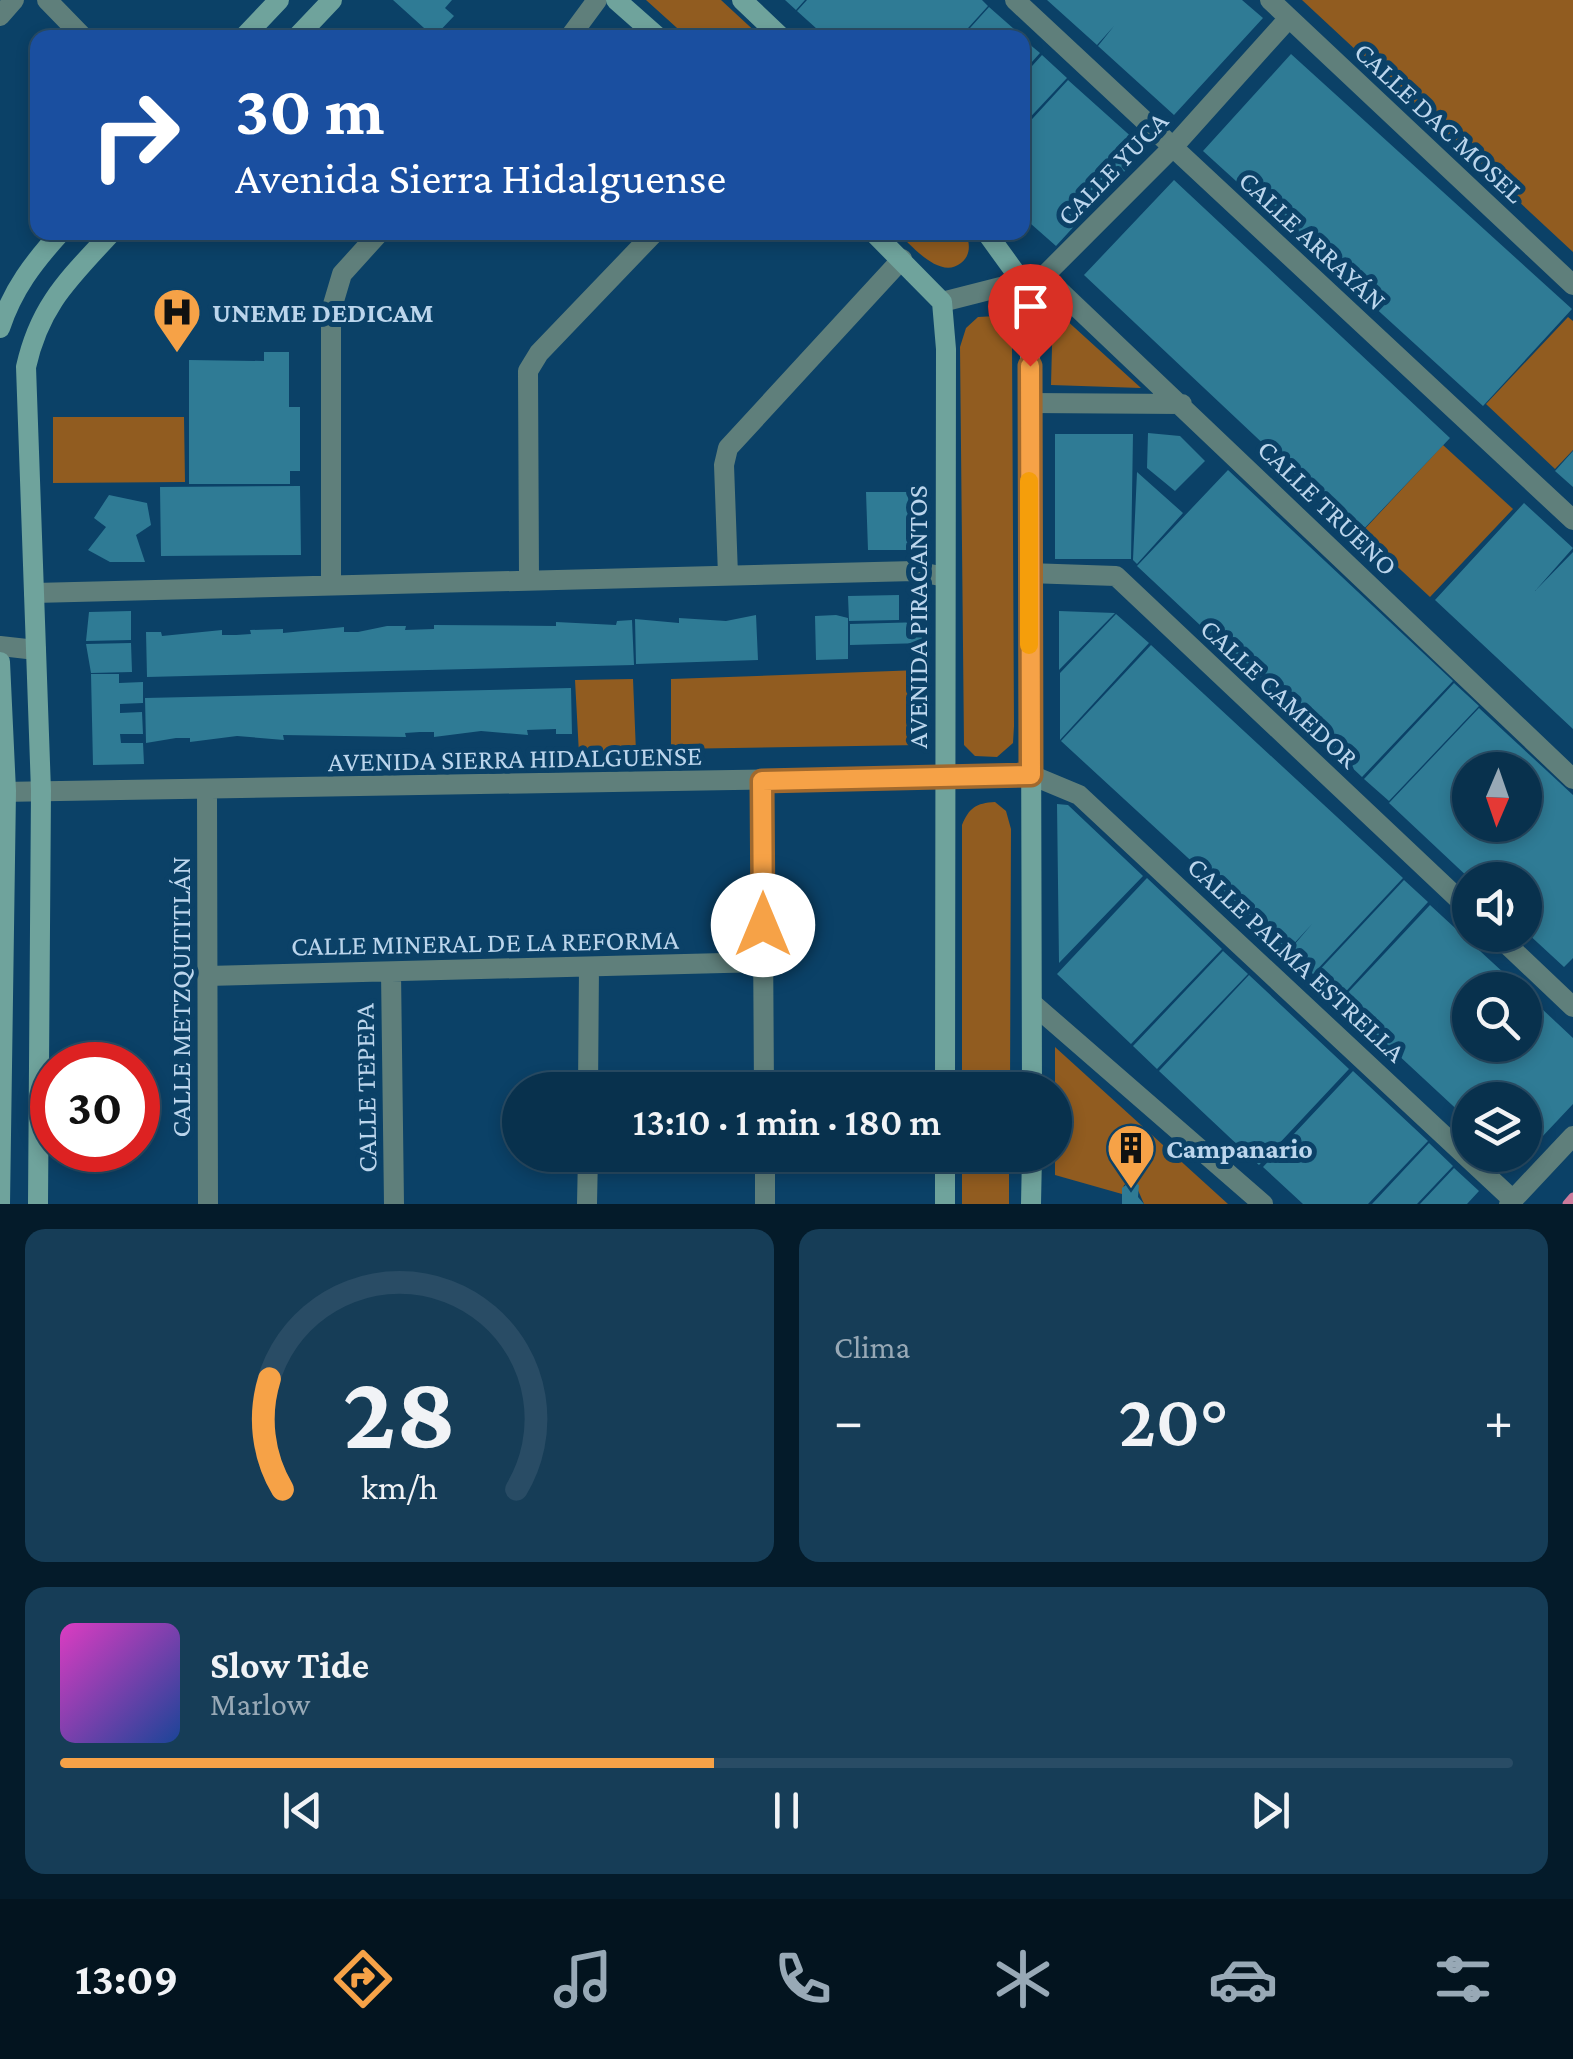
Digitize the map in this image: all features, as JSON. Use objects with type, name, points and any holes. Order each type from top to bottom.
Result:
[{"type":"street","points":[[0,16],[14,0]]},
{"type":"street","points":[[47,0],[76,30]]},
{"type":"street","points":[[250,30],[278,0]]},
{"type":"street","points":[[304,30],[332,0]]},
{"type":"street","points":[[577,30],[598,0]]},
{"type":"street","points":[[616,0],[651,30]]},
{"type":"street","points":[[742,0],[774,30]]},
{"type":"street","name":"CALLE ARRAYÁN","points":[[1015,0],[1573,520]]},
{"type":"street","name":"CALLE DAC MOSEL","points":[[1270,0],[1573,284]]},
{"type":"street","name":"CALLE YUCA","points":[[1044,276],[1173,146],[1289,18]]},
{"type":"street","points":[[0,328],[10,298],[29,267],[54,240]]},
{"type":"street","points":[[38,1204],[41,791],[26,366],[35,329],[52,297],[105,240]]},
{"type":"street","points":[[331,583],[331,311],[342,274],[373,240]]},
{"type":"street","points":[[529,579],[528,371],[539,354],[647,240]]},
{"type":"street","points":[[882,240],[942,302],[1044,276]]},
{"type":"street","points":[[992,240],[1020,280],[1030,329],[1032,1072]]},
{"type":"street","points":[[728,575],[724,465],[728,448],[902,259]]},
{"type":"street","name":"CALLE TRUENO","points":[[1044,276],[1573,779]]},
{"type":"street","name":"AVENIDA PIRACANTOS","points":[[942,302],[946,349],[945,1072]]},
{"type":"street","points":[[1030,403],[1182,404]]},
{"type":"street","points":[[34,592],[915,571],[945,576]]},
{"type":"street","name":"CALLE CAMEDOR","points":[[1028,573],[1116,576],[1452,893]]},
{"type":"street","points":[[0,646],[36,650]]},
{"type":"street","points":[[0,662],[0,1204]]},
{"type":"street","name":"AVENIDA SIERRA HIDALGUENSE","points":[[3,792],[1031,775]]},
{"type":"street","name":"CALLE PALMA ESTRELLA","points":[[1031,775],[1079,794],[1511,1202]]},
{"type":"street","points":[[762,781],[764,1072]]},
{"type":"street","name":"CALLE METZQUITITLÁN","points":[[207,791],[208,1204]]},
{"type":"street","points":[[1515,952],[1573,1007]]},
{"type":"street","name":"CALLE MINERAL DE LA REFORMA","points":[[207,976],[763,962]]},
{"type":"street","points":[[588,1072],[589,967]]},
{"type":"street","name":"CALLE TEPEPA","points":[[391,972],[394,1204]]},
{"type":"street","points":[[1033,1004],[1263,1204]]},
{"type":"street","points":[[1511,1202],[1573,1136]]},
{"type":"street","points":[[588,1172],[588,1204]]},
{"type":"street","points":[[764,1172],[765,1204]]},
{"type":"street","points":[[945,1172],[946,1204]]},
{"type":"street","points":[[1031,1204],[1032,1172]]},
{"type":"shaded area","points":[[646,0],[721,0],[753,30],[679,30]]},
{"type":"shaded area","points":[[1302,0],[1573,0],[1573,252]]},
{"type":"shaded area","points":[[906,240],[968,240],[968,253],[953,267],[927,259]]},
{"type":"shaded area","points":[[1053,308],[1141,388],[1051,385]]},
{"type":"shaded area","points":[[997,316],[1008,328],[1012,344],[1014,726],[1013,743],[997,757],[975,756],[964,745],[960,347],[966,328],[978,317]]},
{"type":"shaded area","points":[[1568,317],[1573,321],[1573,450],[1555,469],[1486,404]]},
{"type":"shaded area","points":[[53,417],[184,417],[185,482],[53,483]]},
{"type":"shaded area","points":[[1443,445],[1513,509],[1430,597],[1361,533]]},
{"type":"shaded area","points":[[920,670],[920,745],[671,749],[671,679]]},
{"type":"shaded area","points":[[633,679],[636,752],[579,754],[575,680]]},
{"type":"shaded area","points":[[995,802],[1006,811],[1011,829],[1010,1072],[962,1072],[962,825],[967,814]]},
{"type":"shaded area","points":[[1055,1047],[1228,1204],[1144,1204],[1134,1181],[1124,1185],[1122,1194],[1055,1175],[1072,1172],[1072,1072],[1055,1072]]},
{"type":"shaded area","points":[[962,1172],[1009,1172],[1009,1204],[962,1204]]},
{"type":"building","points":[[393,0],[452,0],[445,8],[454,16],[441,30],[426,30]]},
{"type":"building","points":[[785,0],[805,0],[796,10]]},
{"type":"building","points":[[807,0],[982,0],[988,6],[966,30],[818,30],[797,11]]},
{"type":"building","points":[[1047,0],[1242,0],[1263,18],[1174,115],[1098,46],[1114,26],[1097,45]]},
{"type":"building","points":[[989,7],[1014,29],[1013,30],[968,30]]},
{"type":"building","points":[[1030,45],[1040,53],[1030,64]]},
{"type":"building","points":[[1291,54],[1572,309],[1483,406],[1203,151]]},
{"type":"building","points":[[1042,55],[1067,78],[1030,117],[1030,68]]},
{"type":"building","points":[[1068,80],[1145,149],[1056,246],[1030,223],[1030,121]]},
{"type":"building","points":[[1174,180],[1450,438],[1359,534],[1084,275]]},
{"type":"building","points":[[264,352],[289,352],[289,407],[300,407],[300,471],[290,471],[290,484],[189,484],[189,360],[264,361]]},
{"type":"building","points":[[1148,433],[1180,436],[1205,461],[1175,491],[1147,468]]},
{"type":"building","points":[[1055,434],[1133,434],[1131,559],[1055,559]]},
{"type":"building","points":[[1573,451],[1573,487],[1555,471]]},
{"type":"building","points":[[1228,470],[1453,681],[1362,777],[1137,566]]},
{"type":"building","points":[[1137,472],[1183,513],[1137,564],[1133,560]]},
{"type":"building","points":[[300,486],[301,555],[161,556],[160,487]]},
{"type":"building","points":[[866,492],[908,492],[910,550],[868,550]]},
{"type":"building","points":[[109,495],[147,503],[151,525],[136,535],[145,562],[110,562],[88,550],[106,527],[94,518]]},
{"type":"building","points":[[1524,503],[1573,548],[1535,591],[1573,552],[1573,729],[1435,600]]},
{"type":"building","points":[[899,595],[899,620],[849,621],[848,596]]},
{"type":"building","points":[[131,611],[131,640],[86,641],[89,612]]},
{"type":"building","points":[[1059,611],[1115,613],[1059,670]]},
{"type":"building","points":[[1116,614],[1149,643],[1060,740],[1060,673]]},
{"type":"building","points":[[756,615],[758,660],[636,664],[635,619],[679,623],[679,618],[726,621]]},
{"type":"building","points":[[815,616],[848,618],[848,659],[816,660]]},
{"type":"building","points":[[632,620],[634,665],[147,677],[146,632],[161,632],[162,636],[222,630],[222,635],[236,635],[251,634],[250,630],[283,629],[283,633],[344,627],[344,632],[358,632],[387,626],[406,626],[405,630],[434,629],[434,625],[556,626],[556,622],[616,625],[617,621]]},
{"type":"building","points":[[924,622],[924,643],[850,645],[850,624]]},
{"type":"building","points":[[131,643],[132,672],[91,673],[86,644]]},
{"type":"building","points":[[1151,645],[1403,878],[1313,974],[1288,952],[1312,924],[1288,950],[1061,741]]},
{"type":"building","points":[[91,674],[119,674],[119,683],[143,682],[143,703],[120,704],[120,713],[142,712],[143,734],[120,734],[121,743],[143,743],[144,764],[93,765]]},
{"type":"building","points":[[1454,683],[1479,706],[1389,801],[1364,779]]},
{"type":"building","points":[[571,688],[572,734],[556,734],[556,729],[527,730],[528,735],[481,731],[434,737],[434,732],[420,732],[405,733],[406,737],[283,735],[284,740],[237,736],[146,743],[145,698]]},
{"type":"building","points":[[1479,708],[1527,752],[1452,752],[1452,842],[1542,842],[1542,766],[1573,795],[1573,958],[1564,967],[1542,947],[1542,862],[1452,862],[1389,803]]},
{"type":"building","points":[[1057,804],[1068,805],[1143,876],[1059,963]]},
{"type":"building","points":[[1147,878],[1222,949],[1131,1044],[1057,974]]},
{"type":"building","points":[[1404,880],[1428,902],[1339,999],[1314,976]]},
{"type":"building","points":[[1430,905],[1452,925],[1452,952],[1481,952],[1503,972],[1452,972],[1452,1062],[1542,1062],[1542,1009],[1573,1038],[1573,1104],[1542,1137],[1542,1082],[1452,1082],[1452,1105],[1340,1001]]},
{"type":"building","points":[[1223,951],[1248,974],[1157,1069],[1133,1046]]},
{"type":"building","points":[[1249,975],[1349,1069],[1259,1165],[1159,1071]]},
{"type":"building","points":[[1353,1071],[1428,1141],[1368,1204],[1303,1204],[1263,1167]]},
{"type":"building","points":[[1429,1143],[1452,1165],[1417,1204],[1372,1204]]},
{"type":"building","points":[[1452,1170],[1479,1191],[1467,1204],[1420,1204]]},
{"type":"building","points":[[1131,1181],[1139,1185],[1138,1197],[1144,1204],[1122,1204],[1122,1188]]},
{"type":"waterway","points":[[1567,1204],[1573,1197]]},
{"type":"slow traffic","points":[[1029,481],[1029,645]]},
{"type":"place","name":"UNEME DEDICAM","points":[[177,354]]},
{"type":"place","name":"Campanario","points":[[1131,1190]]},
{"type":"route","points":[[763,925],[762,781],[1031,775],[1030,366]]}]
